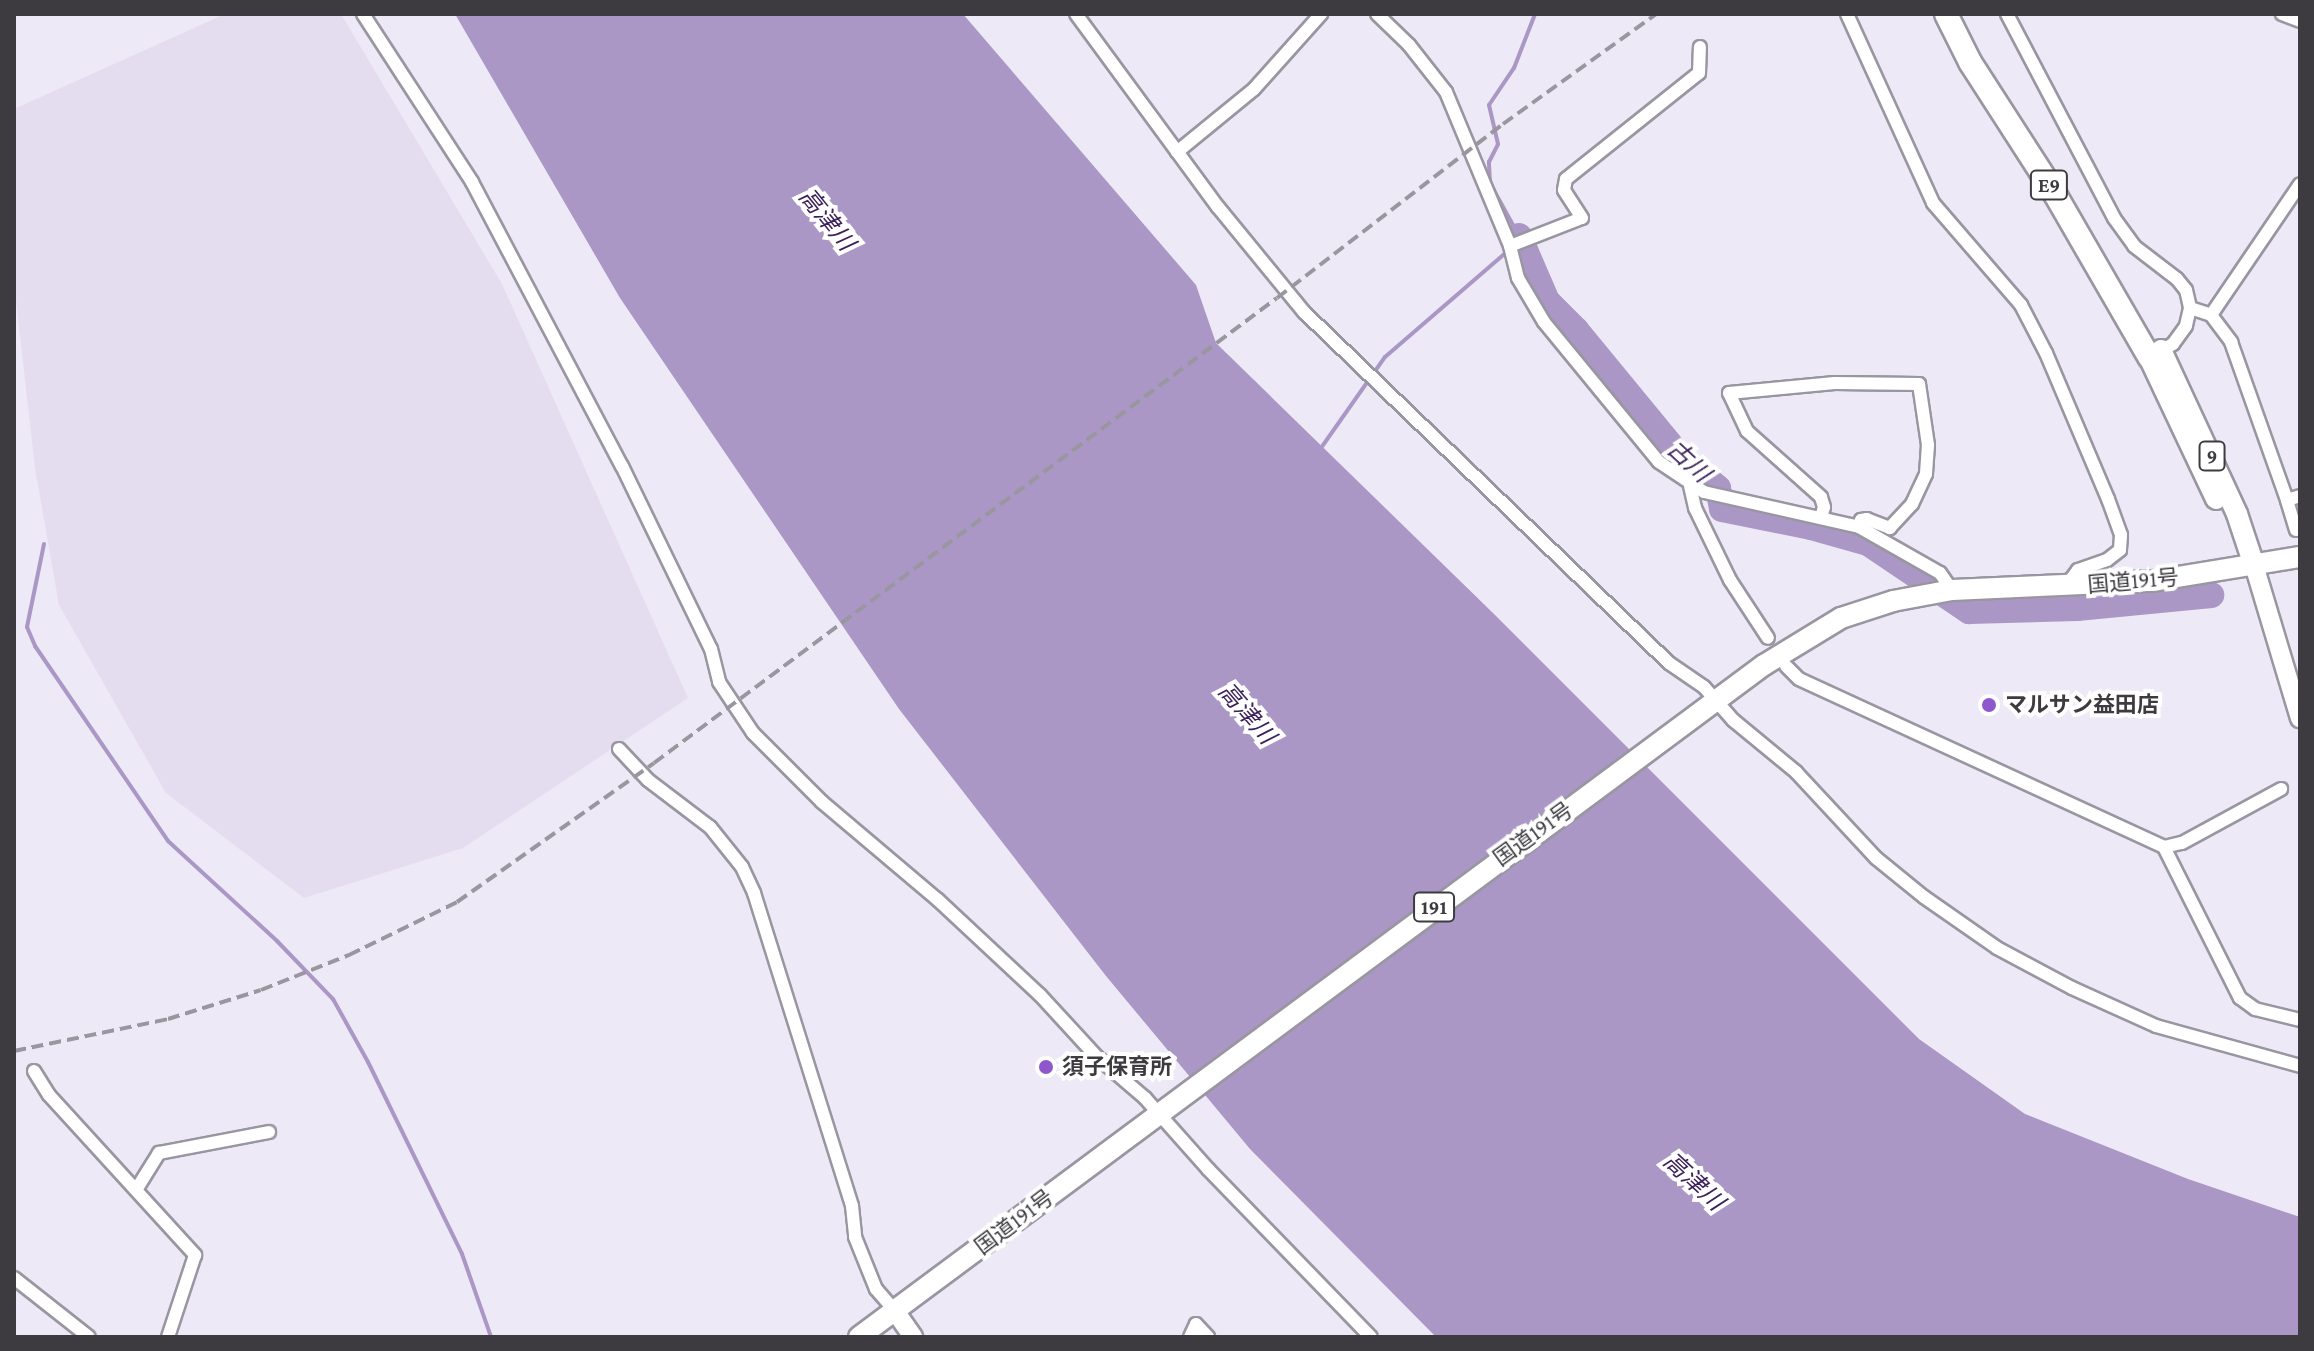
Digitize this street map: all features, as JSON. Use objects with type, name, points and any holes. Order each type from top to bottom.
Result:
[{"type":"highway","name":"E9","points":[[1946,14],[1970,62],[2155,354]]},
{"type":"highway","name":"E9","points":[[1958,14],[2021,125],[2122,275],[2155,354]]},
{"type":"highway","name":"9","points":[[2155,354],[2237,514],[2254,565]]},
{"type":"highway","name":"国道191号","points":[[859,1337],[1162,1113],[1318,993],[1791,645],[1841,618],[1893,601],[1952,590],[2153,581],[2300,557]]},
{"type":"main road","points":[[2254,565],[2300,718]]},
{"type":"main road","points":[[895,1311],[913,1337]]},
{"type":"street","points":[[363,14],[472,182],[622,466],[711,649],[719,682],[753,733],[822,802],[938,900],[1040,995],[1096,1056],[1162,1113],[1371,1337]]},
{"type":"street","points":[[1076,14],[1177,152],[1304,312],[1711,703],[1796,772],[1876,858],[1924,897],[1997,948],[2072,988],[2156,1026],[2300,1066]]},
{"type":"street","points":[[1177,152],[1254,89],[1321,14]]},
{"type":"street","points":[[1377,14],[1409,45],[1446,92],[1510,246],[1518,278],[1544,322],[1659,462],[1690,486],[1725,498],[1859,527],[1940,573],[1952,590]]},
{"type":"street","points":[[1847,14],[1933,203],[1995,271],[2028,317],[2108,499],[2121,535],[2120,550],[2107,560],[2078,570],[2066,586]]},
{"type":"street","points":[[2007,14],[2114,218],[2149,260],[2177,279],[2186,290],[2190,308],[2181,335],[2155,354]]},
{"type":"street","points":[[2282,14],[2300,21]]},
{"type":"street","points":[[1510,246],[1582,218],[1564,190],[1566,179],[1699,73],[1700,47]]},
{"type":"street","points":[[2211,315],[2242,274],[2300,184]]},
{"type":"street","points":[[2190,308],[2211,315],[2231,342],[2293,498],[2296,530]]},
{"type":"street","points":[[1821,517],[1824,507],[1821,497],[1747,431],[1729,393],[1835,383],[1919,384],[1928,445],[1926,474],[1912,504],[1890,528],[1867,519],[1861,520],[1859,527]]},
{"type":"street","points":[[1690,486],[1695,508],[1730,580],[1768,638]]},
{"type":"street","points":[[1786,666],[1799,679],[2164,847],[2182,843],[2281,789]]},
{"type":"street","points":[[619,749],[648,780],[710,827],[742,867],[754,893],[852,1206],[855,1237],[876,1289],[895,1311]]},
{"type":"street","points":[[2164,847],[2240,998],[2255,1009],[2300,1020]]},
{"type":"street","points":[[34,1071],[49,1095],[195,1255],[168,1337]]},
{"type":"street","points":[[136,1190],[159,1153],[269,1132]]},
{"type":"street","points":[[14,1278],[89,1337]]},
{"type":"street","points":[[1354,1319],[1362,1337]]},
{"type":"street","points":[[1190,1337],[1196,1324],[1208,1337]]},
{"type":"shaded area","points":[[225,14],[341,14],[502,284],[688,698],[463,848],[304,898],[166,793],[59,605],[35,468],[14,283],[14,109]]},
{"type":"water","name":"高津川","points":[[455,14],[963,14],[1196,285],[1216,343],[1495,615],[1919,1039],[2025,1114],[2188,1179],[2300,1217],[2300,1337],[1436,1337],[1250,1149],[1106,976],[899,709],[620,298]]},
{"type":"waterway","name":"古川","points":[[1517,239],[1519,236],[1490,183],[1489,162],[1498,144],[1489,105],[1514,68],[1535,14]]},
{"type":"waterway","name":"古川","points":[[1519,236],[1547,301],[1576,330],[1677,453],[1718,488],[1722,509],[1811,527],[1868,543],[1969,611],[2077,608],[2211,595]]},
{"type":"waterway","points":[[1321,448],[1385,357],[1509,250]]},
{"type":"waterway","points":[[44,544],[27,627],[35,646],[168,841],[277,941],[333,999],[368,1062],[462,1254],[491,1337]]},
{"type":"railway","points":[[14,1051],[168,1019],[261,990],[349,955],[457,902],[654,763],[1277,298],[1503,124],[1656,14]]},
{"type":"place","name":"マルサン益田店","points":[[1989,705]]},
{"type":"place","name":"須子保育所","points":[[1046,1067]]}]
